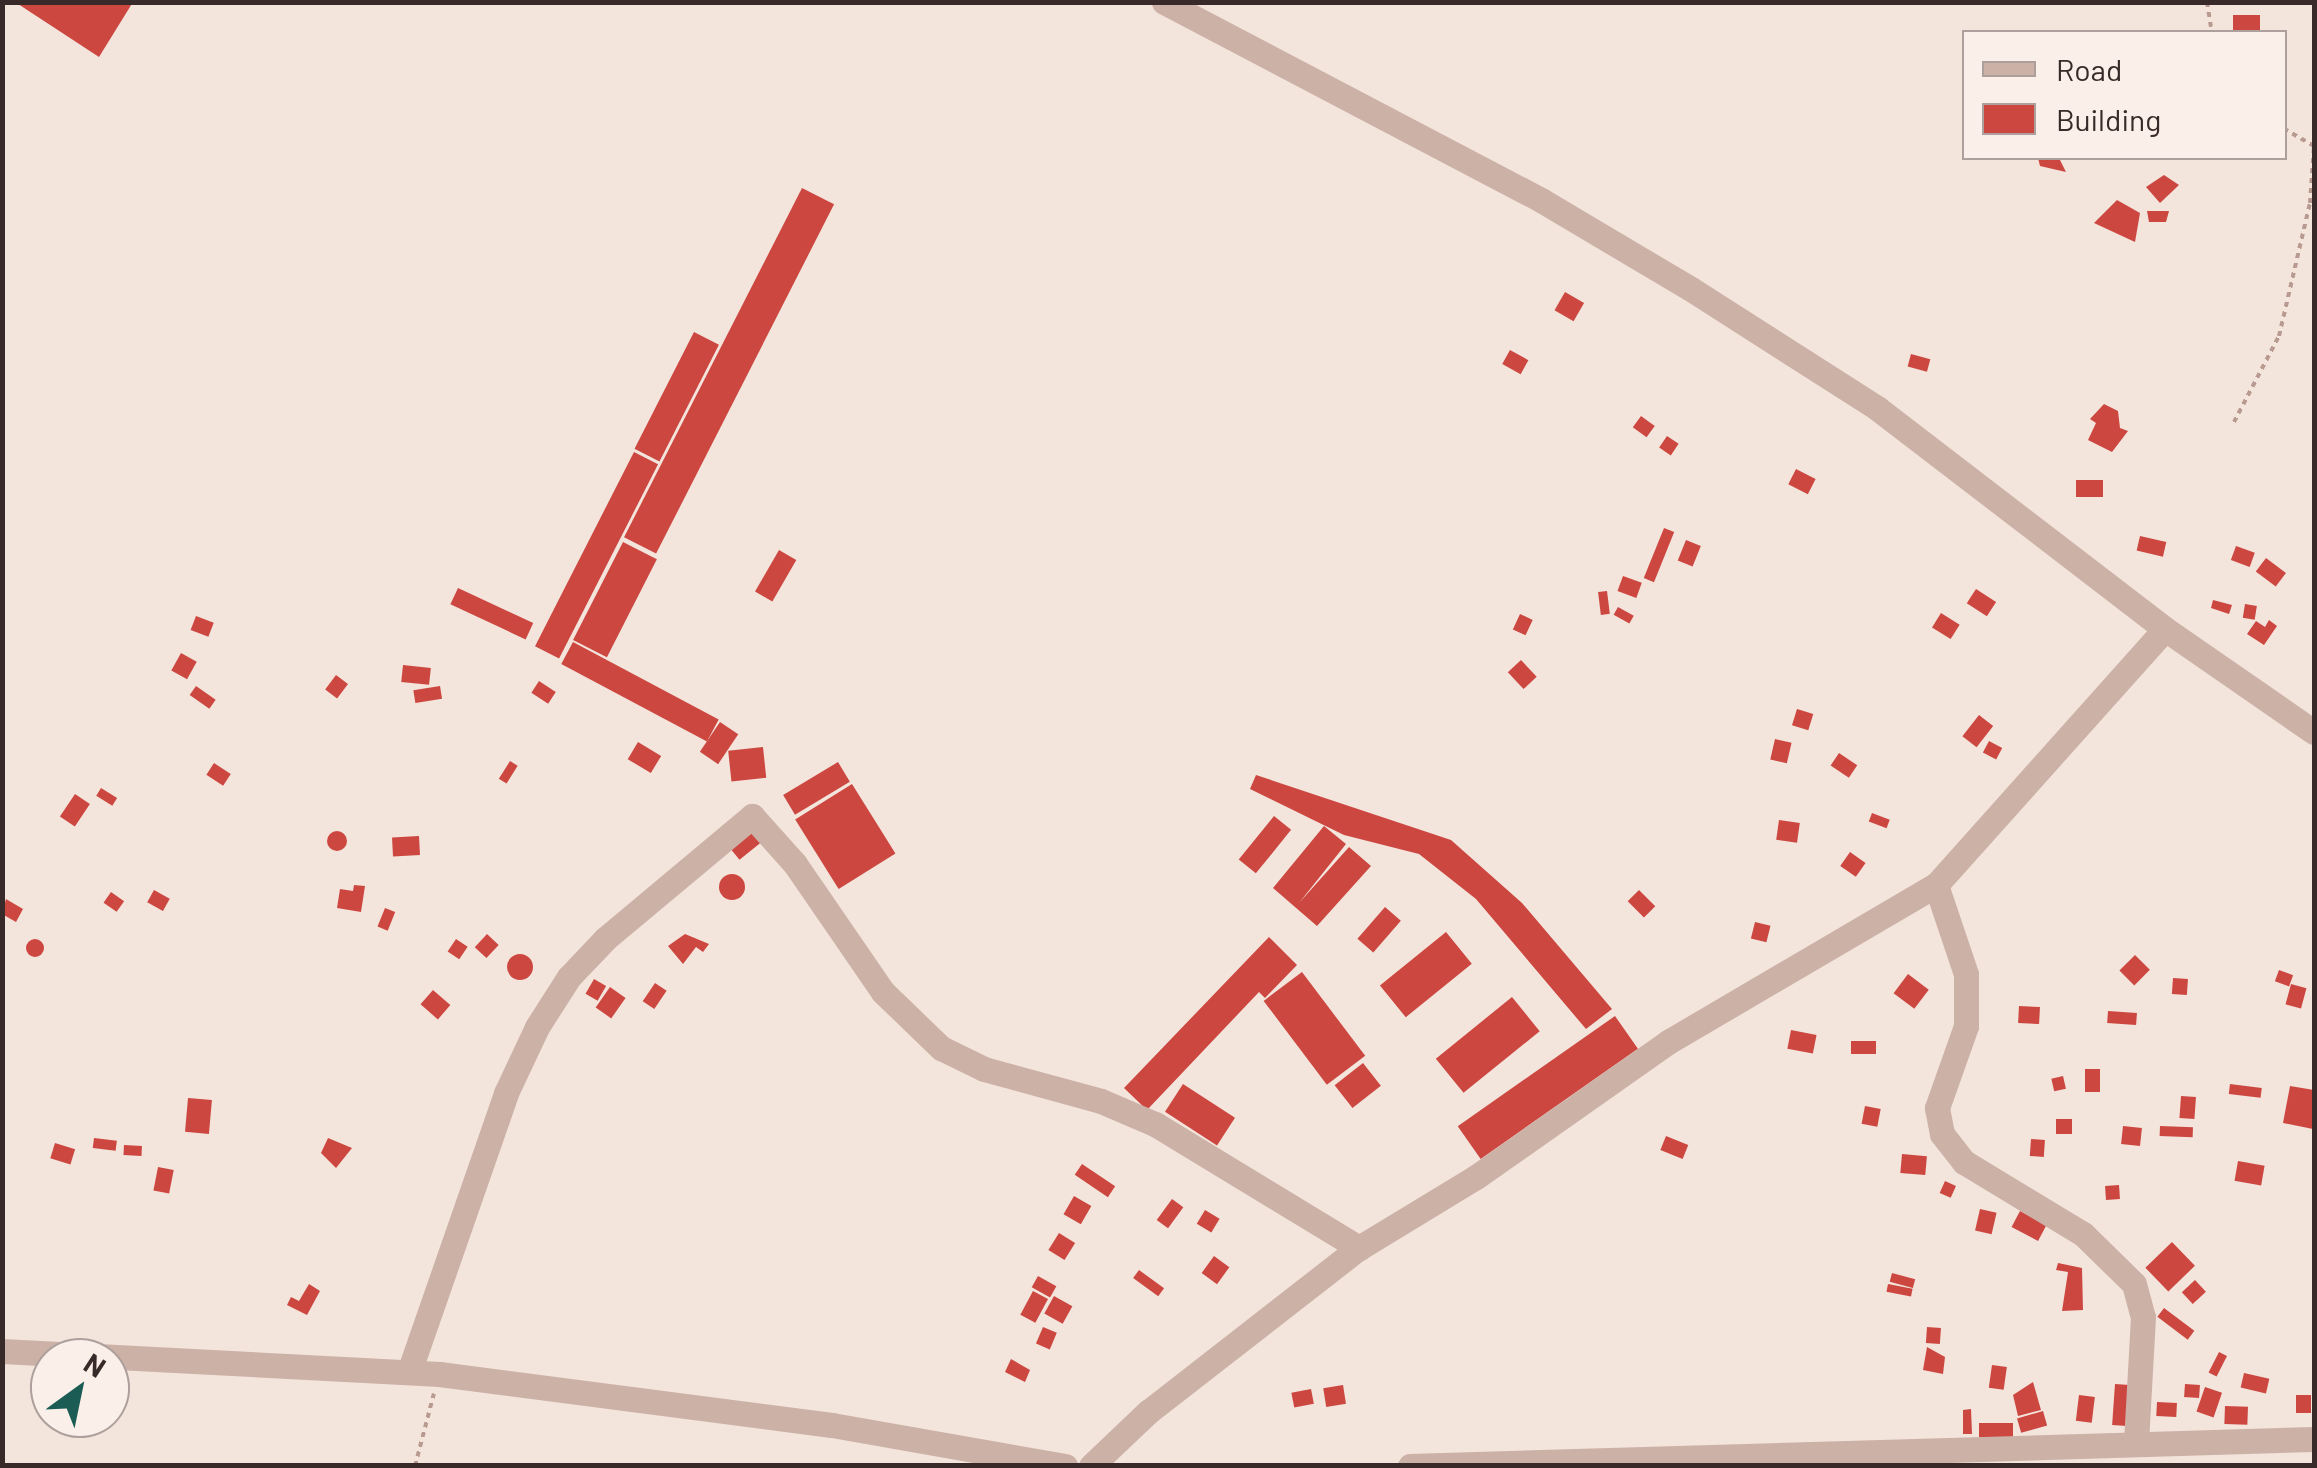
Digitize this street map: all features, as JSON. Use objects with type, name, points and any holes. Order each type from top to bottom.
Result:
[{"type":"street","points":[[1164,2],[1541,200],[1691,288],[1878,408],[2165,629],[2314,732]]},
{"type":"street","points":[[1091,1466],[1148,1412],[1359,1248],[1476,1177],[1668,1042],[1936,885],[2165,629]]},
{"type":"street","points":[[410,1372],[506,1092],[537,1028],[605,940],[752,816],[795,864],[883,992],[941,1048],[984,1069],[1155,1124],[1359,1248]]},
{"type":"street","points":[[1936,885],[1966,974],[1966,1026],[1937,1108],[1942,1134],[1964,1162],[2083,1234],[2134,1284],[2142,1317],[2136,1444]]},
{"type":"street","points":[[2,1351],[439,1374],[832,1425],[1065,1466]]},
{"type":"street","points":[[1410,1466],[2077,1455],[2136,1444],[2314,1439]]},
{"type":"path","points":[[2207,2],[2212,30]]},
{"type":"path","points":[[2234,422],[2280,336],[2310,202],[2314,146],[2287,132]]},
{"type":"path","points":[[415,1466],[439,1374]]},
{"type":"building","points":[[15,2],[133,2],[99,57]]},
{"type":"building","points":[[2233,15],[2260,15],[2260,30],[2233,30]]},
{"type":"building","points":[[2038,160],[2060,160],[2066,172],[2040,166]]},
{"type":"building","points":[[2164,175],[2179,185],[2160,203],[2146,187]]},
{"type":"building","points":[[802,188],[834,204],[656,554],[624,537]]},
{"type":"building","points":[[2117,200],[2140,213],[2135,242],[2094,223]]},
{"type":"building","points":[[2147,211],[2169,211],[2166,222],[2149,222]]},
{"type":"building","points":[[1565,292],[1584,303],[1574,321],[1554,310]]},
{"type":"building","points":[[694,332],[719,345],[659,461],[635,449]]},
{"type":"building","points":[[1510,350],[1528,360],[1521,374],[1502,364]]},
{"type":"building","points":[[1911,354],[1930,359],[1927,372],[1908,367]]},
{"type":"building","points":[[2104,404],[2118,411],[2120,428],[2128,431],[2112,452],[2088,440],[2096,423],[2090,419]]},
{"type":"building","points":[[1641,416],[1655,426],[1647,437],[1633,427]]},
{"type":"building","points":[[1667,436],[1679,444],[1671,455],[1659,448]]},
{"type":"building","points":[[634,452],[658,464],[559,658],[535,646]]},
{"type":"building","points":[[1796,469],[1816,479],[1808,494],[1788,484]]},
{"type":"building","points":[[2076,480],[2103,480],[2103,497],[2076,497]]},
{"type":"building","points":[[1664,528],[1674,532],[1654,582],[1644,578]]},
{"type":"building","points":[[2140,536],[2166,542],[2163,557],[2137,551]]},
{"type":"building","points":[[1686,540],[1701,546],[1693,566],[1678,560]]},
{"type":"building","points":[[623,542],[657,559],[607,657],[573,640]]},
{"type":"building","points":[[2236,546],[2255,553],[2250,567],[2231,560]]},
{"type":"building","points":[[779,550],[796,560],[772,602],[755,592]]},
{"type":"building","points":[[2266,558],[2286,573],[2276,587],[2256,572]]},
{"type":"building","points":[[1623,576],[1642,583],[1636,598],[1618,591]]},
{"type":"building","points":[[458,588],[533,623],[526,639],[450,604]]},
{"type":"building","points":[[1976,589],[1996,602],[1987,616],[1967,603]]},
{"type":"building","points":[[1607,591],[1610,614],[1601,615],[1598,592]]},
{"type":"building","points":[[2213,600],[2232,605],[2229,614],[2211,608]]},
{"type":"building","points":[[2245,604],[2257,606],[2255,620],[2243,618]]},
{"type":"building","points":[[1618,607],[1634,616],[1629,624],[1614,615]]},
{"type":"building","points":[[1941,613],[1960,625],[1951,639],[1932,627]]},
{"type":"building","points":[[1520,614],[1533,620],[1526,635],[1513,629]]},
{"type":"building","points":[[196,616],[214,623],[208,637],[191,630]]},
{"type":"building","points":[[2269,620],[2277,626],[2264,645],[2247,634],[2256,621],[2265,627]]},
{"type":"building","points":[[573,642],[719,719],[707,742],[561,664]]},
{"type":"building","points":[[181,653],[197,662],[187,679],[171,670]]},
{"type":"building","points":[[1521,660],[1537,677],[1524,689],[1508,672]]},
{"type":"building","points":[[403,665],[431,668],[429,685],[401,682]]},
{"type":"building","points":[[336,675],[348,684],[337,698],[325,689]]},
{"type":"building","points":[[539,681],[556,692],[548,704],[531,693]]},
{"type":"building","points":[[196,686],[216,700],[209,709],[190,695]]},
{"type":"building","points":[[440,686],[442,699],[415,703],[413,690]]},
{"type":"building","points":[[1797,709],[1813,714],[1808,730],[1792,725]]},
{"type":"building","points":[[1979,715],[1993,726],[1977,747],[1962,736]]},
{"type":"building","points":[[720,722],[738,734],[718,764],[700,752]]},
{"type":"building","points":[[1775,739],[1792,743],[1787,763],[1770,759]]},
{"type":"building","points":[[1989,741],[2002,748],[1996,760],[1983,752]]},
{"type":"building","points":[[638,742],[661,756],[651,773],[628,759]]},
{"type":"building","points":[[763,747],[766,778],[731,781],[728,751]]},
{"type":"building","points":[[1839,753],[1857,765],[1849,778],[1831,765]]},
{"type":"building","points":[[510,761],[518,766],[507,784],[499,779]]},
{"type":"building","points":[[838,762],[850,782],[795,815],[783,795]]},
{"type":"building","points":[[214,763],[231,774],[223,786],[206,775]]},
{"type":"building","points":[[1256,775],[1451,840],[1522,903],[1612,1009],[1586,1029],[1476,899],[1419,854],[1344,835],[1250,789]]},
{"type":"building","points":[[852,784],[895,854],[839,889],[795,820]]},
{"type":"building","points":[[101,788],[117,798],[112,806],[96,796]]},
{"type":"building","points":[[75,794],[90,804],[75,826],[60,816]]},
{"type":"building","points":[[1872,813],[1890,820],[1887,828],[1869,821]]},
{"type":"building","points":[[1274,816],[1291,830],[1256,873],[1239,860]]},
{"type":"building","points":[[1779,820],[1800,823],[1797,843],[1776,840]]},
{"type":"building","points":[[1324,826],[1346,844],[1299,903],[1349,847],[1371,866],[1317,926],[1273,888]]},
{"type":"building","points":[[754,830],[763,841],[739,860],[731,849]]},
{"type":"building","points":[[337,831],[347,841],[337,851],[327,841]]},
{"type":"building","points":[[419,836],[420,855],[393,856],[392,837]]},
{"type":"building","points":[[1850,852],[1866,863],[1856,877],[1840,866]]},
{"type":"building","points":[[732,874],[742,877],[742,897],[732,900],[722,897],[719,887],[722,877]]},
{"type":"building","points":[[354,885],[365,886],[361,912],[337,908],[340,889],[353,891]]},
{"type":"building","points":[[154,890],[170,899],[163,911],[147,902]]},
{"type":"building","points":[[1639,890],[1655,906],[1644,918],[1628,901]]},
{"type":"building","points":[[111,892],[124,901],[117,912],[104,903]]},
{"type":"building","points":[[6,899],[23,909],[16,922],[2,914]]},
{"type":"building","points":[[1385,907],[1401,921],[1373,952],[1357,939]]},
{"type":"building","points":[[385,908],[395,912],[388,931],[378,927]]},
{"type":"building","points":[[1755,922],[1771,926],[1766,942],[1751,938]]},
{"type":"building","points":[[1446,932],[1472,964],[1406,1017],[1380,985]]},
{"type":"building","points":[[487,934],[499,945],[486,958],[475,947]]},
{"type":"building","points":[[685,934],[709,944],[703,952],[696,947],[683,964],[668,946]]},
{"type":"building","points":[[1269,937],[1297,965],[1265,998],[1259,992],[1147,1110],[1124,1088]]},
{"type":"building","points":[[35,939],[44,948],[35,957],[26,948]]},
{"type":"building","points":[[456,939],[468,947],[459,959],[448,951]]},
{"type":"building","points":[[520,954],[529,958],[533,967],[529,976],[520,980],[511,976],[507,967],[511,958]]},
{"type":"building","points":[[2135,955],[2150,970],[2134,985],[2119,971]]},
{"type":"building","points":[[2279,970],[2293,975],[2289,986],[2275,981]]},
{"type":"building","points":[[1302,972],[1365,1056],[1327,1085],[1264,1001]]},
{"type":"building","points":[[1908,974],[1929,990],[1914,1009],[1894,993]]},
{"type":"building","points":[[2173,978],[2188,979],[2187,995],[2172,994]]},
{"type":"building","points":[[594,979],[606,986],[598,1001],[586,994]]},
{"type":"building","points":[[655,983],[667,991],[654,1009],[643,1001]]},
{"type":"building","points":[[2291,984],[2306,988],[2301,1008],[2286,1004]]},
{"type":"building","points":[[610,987],[626,998],[611,1018],[596,1007]]},
{"type":"building","points":[[433,990],[450,1005],[438,1019],[421,1004]]},
{"type":"building","points":[[1512,997],[1540,1031],[1464,1093],[1436,1059]]},
{"type":"building","points":[[2019,1006],[2040,1007],[2039,1024],[2018,1023]]},
{"type":"building","points":[[2108,1011],[2137,1013],[2136,1025],[2107,1023]]},
{"type":"building","points":[[1615,1016],[1638,1049],[1481,1159],[1458,1126]]},
{"type":"building","points":[[1791,1030],[1817,1035],[1813,1054],[1787,1049]]},
{"type":"building","points":[[1851,1041],[1876,1041],[1876,1054],[1851,1054]]},
{"type":"building","points":[[1363,1063],[1381,1086],[1352,1108],[1335,1085]]},
{"type":"building","points":[[2085,1069],[2100,1069],[2100,1092],[2085,1092]]},
{"type":"building","points":[[2063,1076],[2066,1089],[2054,1091],[2051,1079]]},
{"type":"building","points":[[1183,1084],[1235,1118],[1217,1145],[1165,1112]]},
{"type":"building","points":[[2230,1084],[2262,1088],[2261,1098],[2229,1094]]},
{"type":"building","points":[[2290,1086],[2314,1090],[2313,1129],[2283,1123]]},
{"type":"building","points":[[2181,1096],[2196,1097],[2194,1119],[2179,1118]]},
{"type":"building","points":[[188,1098],[212,1100],[209,1134],[185,1132]]},
{"type":"building","points":[[1865,1106],[1881,1109],[1877,1127],[1862,1124]]},
{"type":"building","points":[[2056,1119],[2072,1119],[2072,1134],[2056,1134]]},
{"type":"building","points":[[2123,1126],[2142,1128],[2140,1146],[2121,1144]]},
{"type":"building","points":[[2160,1126],[2193,1127],[2193,1137],[2160,1136]]},
{"type":"building","points":[[1666,1136],[1688,1145],[1683,1159],[1660,1150]]},
{"type":"building","points":[[94,1138],[117,1141],[116,1151],[93,1148]]},
{"type":"building","points":[[328,1138],[352,1148],[336,1168],[321,1153]]},
{"type":"building","points":[[2031,1139],[2045,1140],[2044,1157],[2030,1156]]},
{"type":"building","points":[[55,1143],[75,1149],[70,1164],[50,1158]]},
{"type":"building","points":[[124,1145],[142,1146],[141,1156],[123,1155]]},
{"type":"building","points":[[1902,1154],[1927,1156],[1925,1175],[1900,1173]]},
{"type":"building","points":[[2238,1161],[2265,1166],[2261,1185],[2235,1181]]},
{"type":"building","points":[[1082,1164],[1115,1186],[1108,1197],[1075,1175]]},
{"type":"building","points":[[158,1167],[174,1170],[169,1194],[153,1191]]},
{"type":"building","points":[[1945,1181],[1956,1186],[1951,1198],[1940,1193]]},
{"type":"building","points":[[2119,1185],[2120,1199],[2106,1200],[2105,1186]]},
{"type":"building","points":[[1074,1196],[1091,1206],[1081,1224],[1064,1214]]},
{"type":"building","points":[[1172,1199],[1183,1207],[1168,1228],[1157,1220]]},
{"type":"building","points":[[1980,1209],[1997,1213],[1992,1234],[1975,1230]]},
{"type":"building","points":[[1205,1210],[1220,1219],[1211,1232],[1197,1224]]},
{"type":"building","points":[[2020,1211],[2046,1225],[2038,1241],[2012,1227]]},
{"type":"building","points":[[1059,1233],[1075,1243],[1065,1260],[1048,1250]]},
{"type":"building","points":[[2172,1242],[2195,1266],[2168,1291],[2145,1268]]},
{"type":"building","points":[[1214,1256],[1229,1267],[1217,1284],[1202,1273]]},
{"type":"building","points":[[2058,1263],[2082,1268],[2083,1310],[2062,1311],[2068,1272],[2056,1270]]},
{"type":"building","points":[[1139,1270],[1164,1288],[1158,1296],[1133,1278]]},
{"type":"building","points":[[1892,1273],[1915,1279],[1913,1288],[1890,1282]]},
{"type":"building","points":[[1038,1276],[1056,1286],[1050,1298],[1032,1287]]},
{"type":"building","points":[[2195,1280],[2206,1292],[2193,1304],[2182,1292]]},
{"type":"building","points":[[309,1284],[320,1291],[307,1315],[287,1305],[291,1297],[299,1301]]},
{"type":"building","points":[[1888,1284],[1913,1289],[1911,1297],[1886,1292]]},
{"type":"building","points":[[1033,1291],[1048,1299],[1035,1323],[1020,1315]]},
{"type":"building","points":[[1054,1296],[1072,1306],[1063,1324],[1044,1313]]},
{"type":"building","points":[[2164,1308],[2194,1331],[2188,1340],[2157,1317]]},
{"type":"building","points":[[1043,1327],[1057,1333],[1050,1349],[1036,1344]]},
{"type":"building","points":[[1927,1327],[1941,1328],[1940,1344],[1926,1343]]},
{"type":"building","points":[[1927,1347],[1945,1357],[1943,1374],[1923,1370]]},
{"type":"building","points":[[2219,1352],[2227,1356],[2217,1377],[2209,1372]]},
{"type":"building","points":[[1011,1359],[1030,1370],[1025,1382],[1005,1372]]},
{"type":"building","points":[[1992,1365],[2007,1367],[2004,1390],[1989,1388]]},
{"type":"building","points":[[2244,1373],[2269,1379],[2266,1393],[2241,1388]]},
{"type":"building","points":[[2033,1382],[2041,1410],[2018,1416],[2013,1395]]},
{"type":"building","points":[[2115,1384],[2130,1385],[2127,1426],[2112,1425]]},
{"type":"building","points":[[2185,1384],[2200,1385],[2199,1398],[2184,1397]]},
{"type":"building","points":[[1343,1385],[1346,1404],[1326,1407],[1323,1388]]},
{"type":"building","points":[[2205,1387],[2222,1393],[2214,1417],[2197,1412]]},
{"type":"building","points":[[1311,1389],[1314,1404],[1294,1408],[1291,1393]]},
{"type":"building","points":[[2079,1395],[2095,1397],[2092,1423],[2076,1421]]},
{"type":"building","points":[[2296,1395],[2311,1395],[2311,1413],[2296,1413]]},
{"type":"building","points":[[2157,1402],[2177,1403],[2176,1417],[2156,1416]]},
{"type":"building","points":[[2225,1406],[2248,1407],[2247,1425],[2224,1424]]},
{"type":"building","points":[[1971,1409],[1972,1434],[1963,1434],[1963,1410]]},
{"type":"building","points":[[2043,1411],[2047,1425],[2021,1433],[2017,1418]]},
{"type":"building","points":[[1979,1423],[2013,1423],[2013,1437],[1979,1437]]}]
